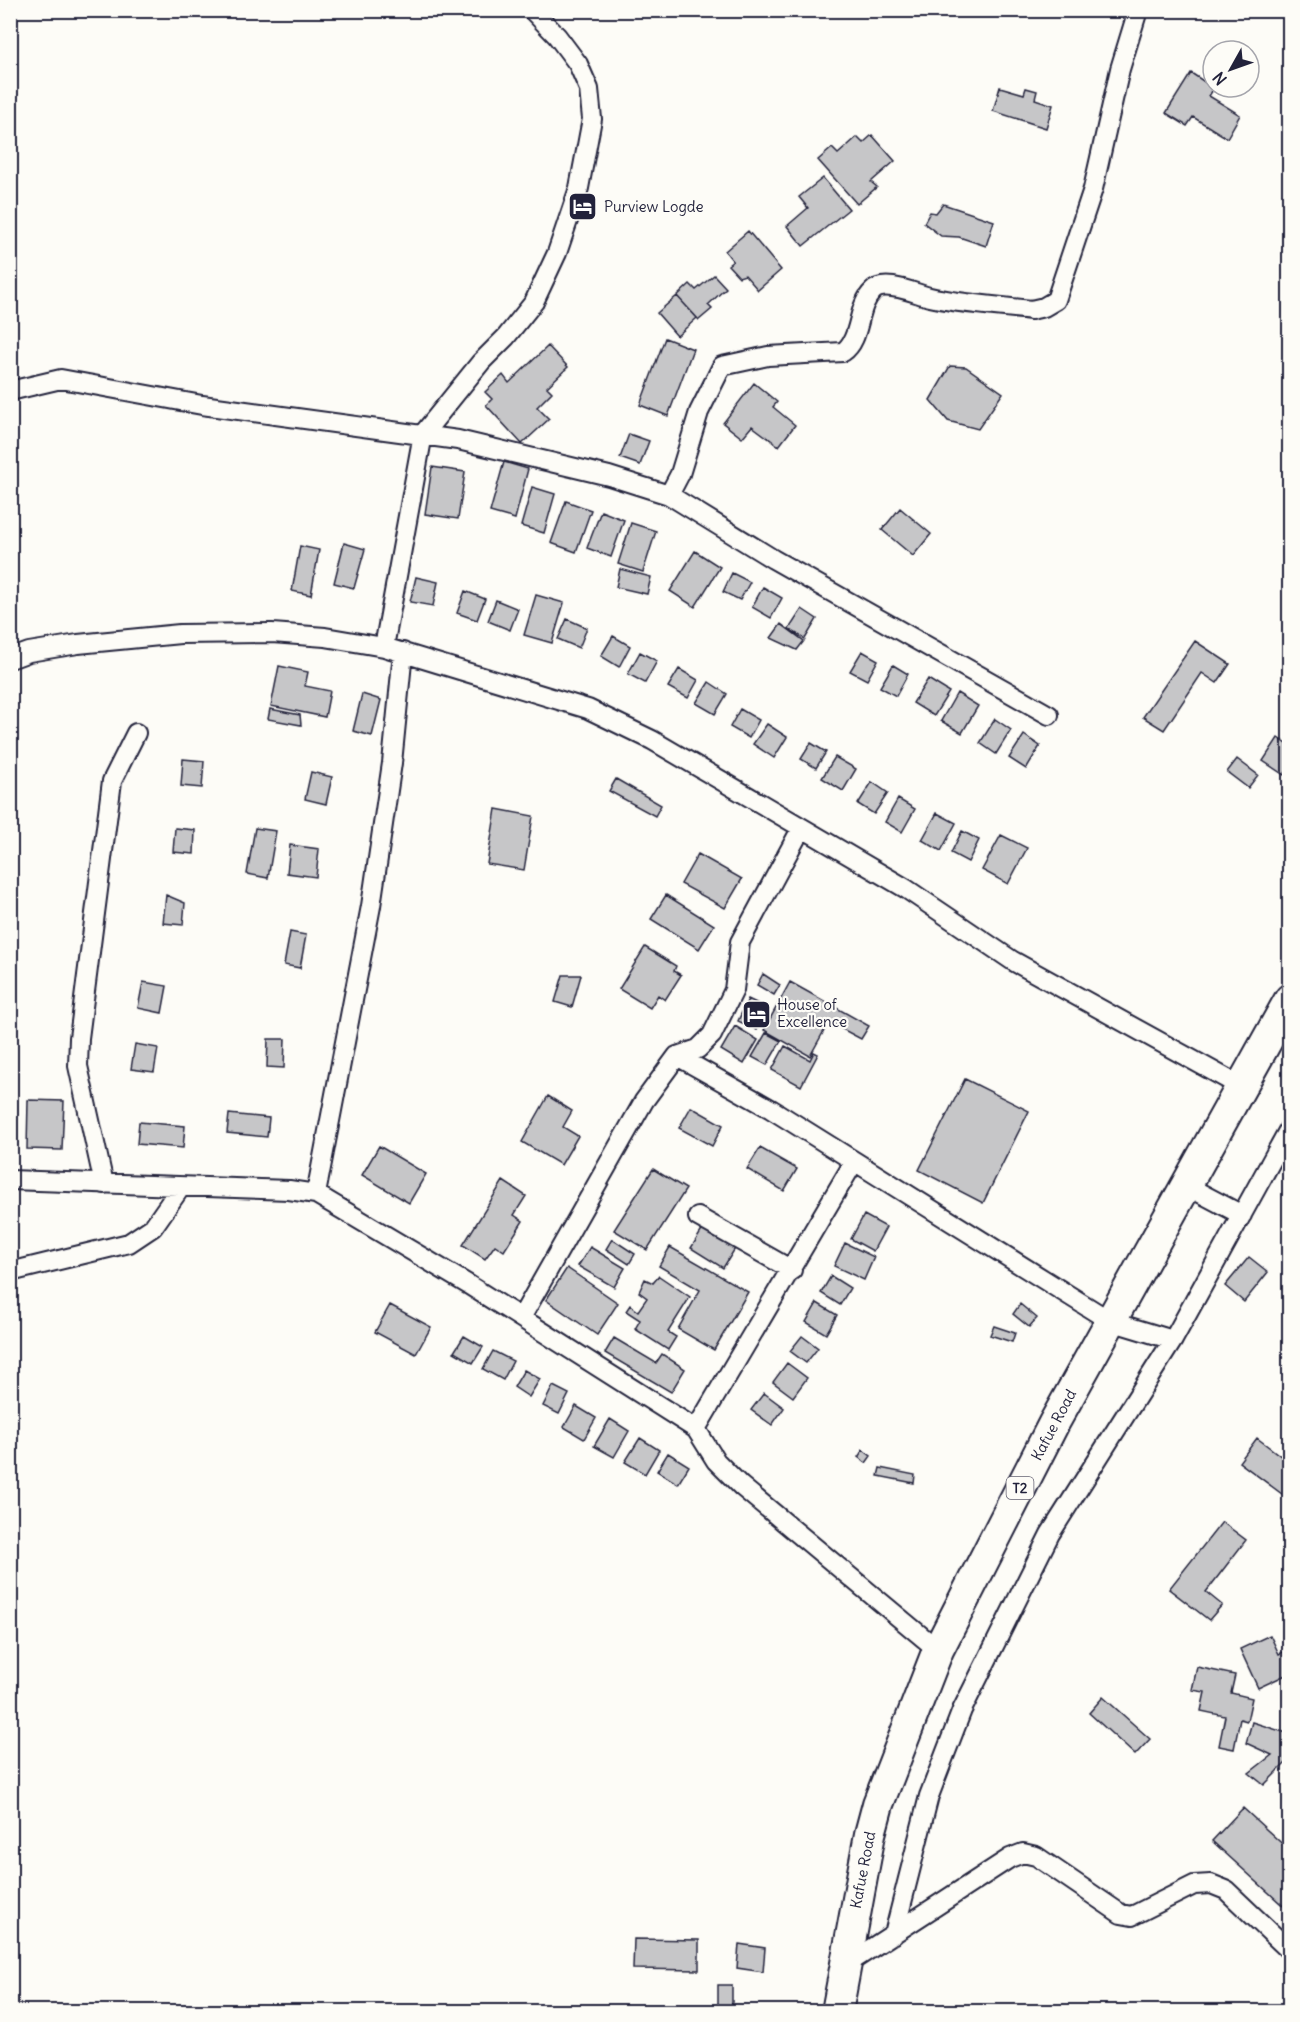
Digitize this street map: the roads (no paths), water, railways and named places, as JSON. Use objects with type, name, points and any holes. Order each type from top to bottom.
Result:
[{"type":"highway","name":"Kafue Road","points":[[837,2012],[844,1966],[878,1804],[938,1650],[1054,1423],[1290,999]]},
{"type":"street","points":[[384,647],[423,435],[481,362],[506,337],[534,302],[557,253],[579,188],[592,119],[589,89],[579,64],[532,10]]},
{"type":"street","points":[[669,495],[680,474],[699,412],[722,366],[768,356],[843,352],[851,344],[864,303],[873,290],[883,286],[933,298],[1031,310],[1044,307],[1056,300],[1093,189],[1120,69],[1138,10]]},
{"type":"street","points":[[10,391],[61,379],[202,405],[458,440],[609,476],[669,495],[783,564],[1049,715]]},
{"type":"street","points":[[10,659],[29,652],[119,639],[229,632],[325,637],[384,647],[531,690],[620,722],[905,888],[1013,961],[1240,1086]]},
{"type":"street","points":[[316,1194],[371,906],[392,764],[403,652]]},
{"type":"street","points":[[104,1184],[78,1066],[79,1038],[112,781],[136,733]]},
{"type":"street","points":[[521,1318],[644,1101],[677,1056],[699,1049],[712,1035],[734,990],[740,942],[801,829]]},
{"type":"street","points":[[677,1056],[771,1109],[1110,1321],[1173,1340]]},
{"type":"street","points":[[894,1934],[929,1796],[962,1710],[1050,1534],[1173,1340],[1290,1127]]},
{"type":"street","points":[[696,1429],[854,1162]]},
{"type":"street","points":[[10,1180],[289,1190],[316,1194],[521,1318],[696,1429],[716,1461],[741,1486],[938,1650]]},
{"type":"street","points":[[1185,1185],[1242,1215]]},
{"type":"street","points":[[10,1272],[129,1243],[153,1227],[181,1187]]},
{"type":"street","points":[[698,1217],[792,1270]]},
{"type":"street","points":[[844,1966],[1010,1858],[1023,1853],[1036,1856],[1120,1914],[1132,1916],[1194,1885],[1211,1884],[1226,1890],[1290,1951]]},
{"type":"place","name":"Purview Logde","points":[[583,207]]},
{"type":"place","name":"House of Excellence","points":[[756,1014]]}]
